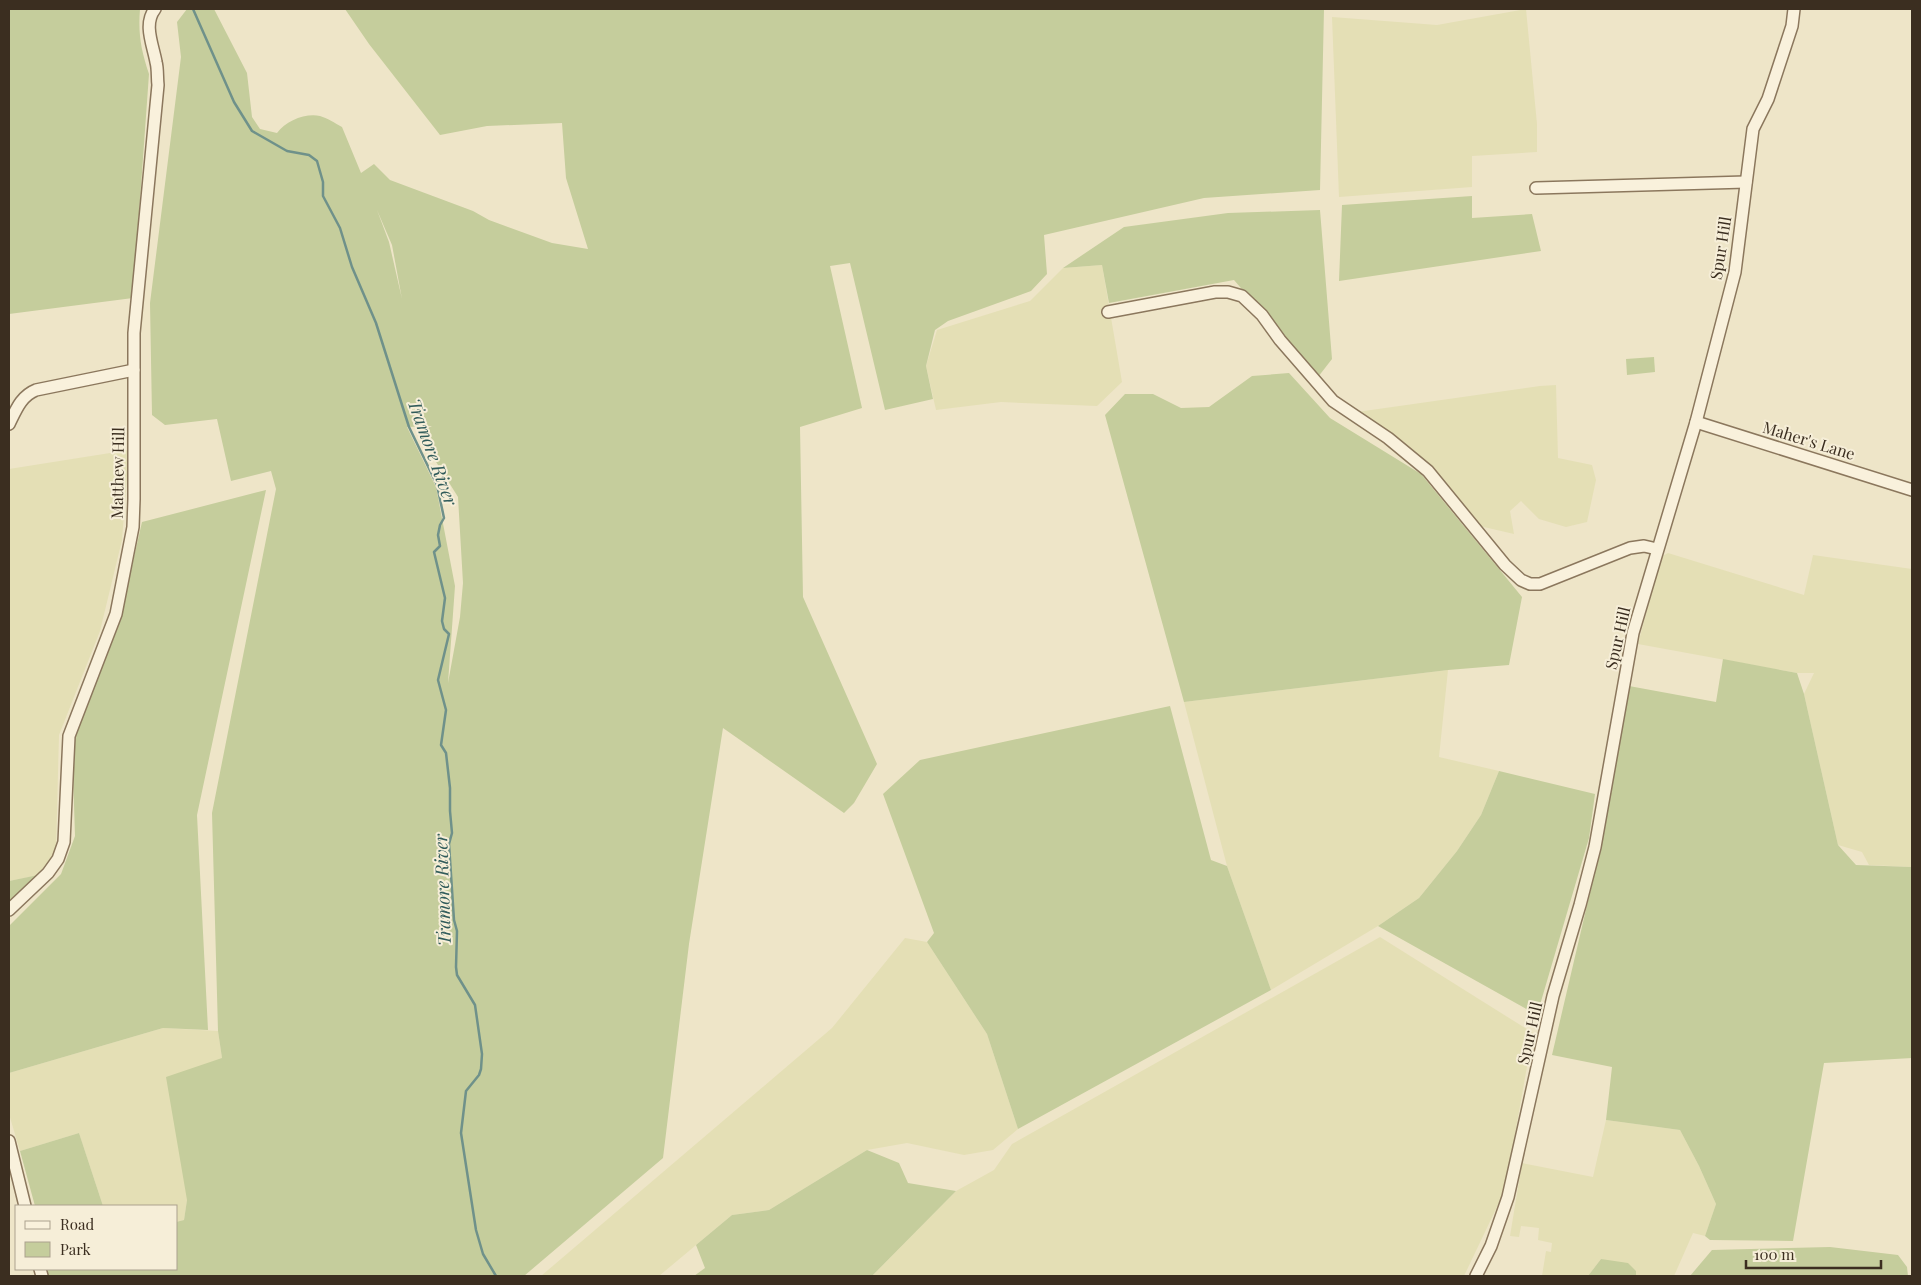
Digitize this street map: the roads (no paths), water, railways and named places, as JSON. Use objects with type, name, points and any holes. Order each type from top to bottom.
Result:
[{"type":"street","name":"Matthew Hill","points":[[9,910],[48,873],[58,859],[64,842],[69,736],[116,614],[133,527],[134,333],[158,85],[157,64],[149,29],[151,15],[155,9]]},
{"type":"street","name":"Spur Hill","points":[[1476,1276],[1491,1246],[1508,1197],[1553,996],[1595,847],[1633,633],[1696,422],[1734,272],[1753,129],[1768,99],[1792,26],[1794,9]]},
{"type":"street","points":[[1536,188],[1746,182]]},
{"type":"street","points":[[1108,312],[1215,292],[1228,292],[1242,296],[1262,316],[1280,340],[1333,401],[1388,438],[1428,471],[1505,565],[1521,580],[1530,584],[1540,584],[1630,548],[1644,546],[1658,549]]},
{"type":"street","points":[[9,424],[27,394],[36,390],[134,370]]},
{"type":"street","name":"Maher's Lane","points":[[1696,422],[1912,490]]},
{"type":"street","points":[[9,1141],[25,1205]]},
{"type":"waterway","name":"Tramore River","points":[[193,9],[234,102],[252,131],[287,151],[309,155],[317,161],[323,182],[323,196],[340,228],[352,267],[376,323],[409,427],[437,485],[444,518],[438,535],[440,546],[434,552],[445,598],[442,621],[444,629],[449,634],[438,680],[446,710],[441,745],[446,753],[450,788],[452,833],[449,844],[454,920],[457,931],[456,967],[457,975],[475,1005],[482,1054],[479,1075],[466,1091],[461,1133],[476,1230],[483,1254],[496,1276]]}]
